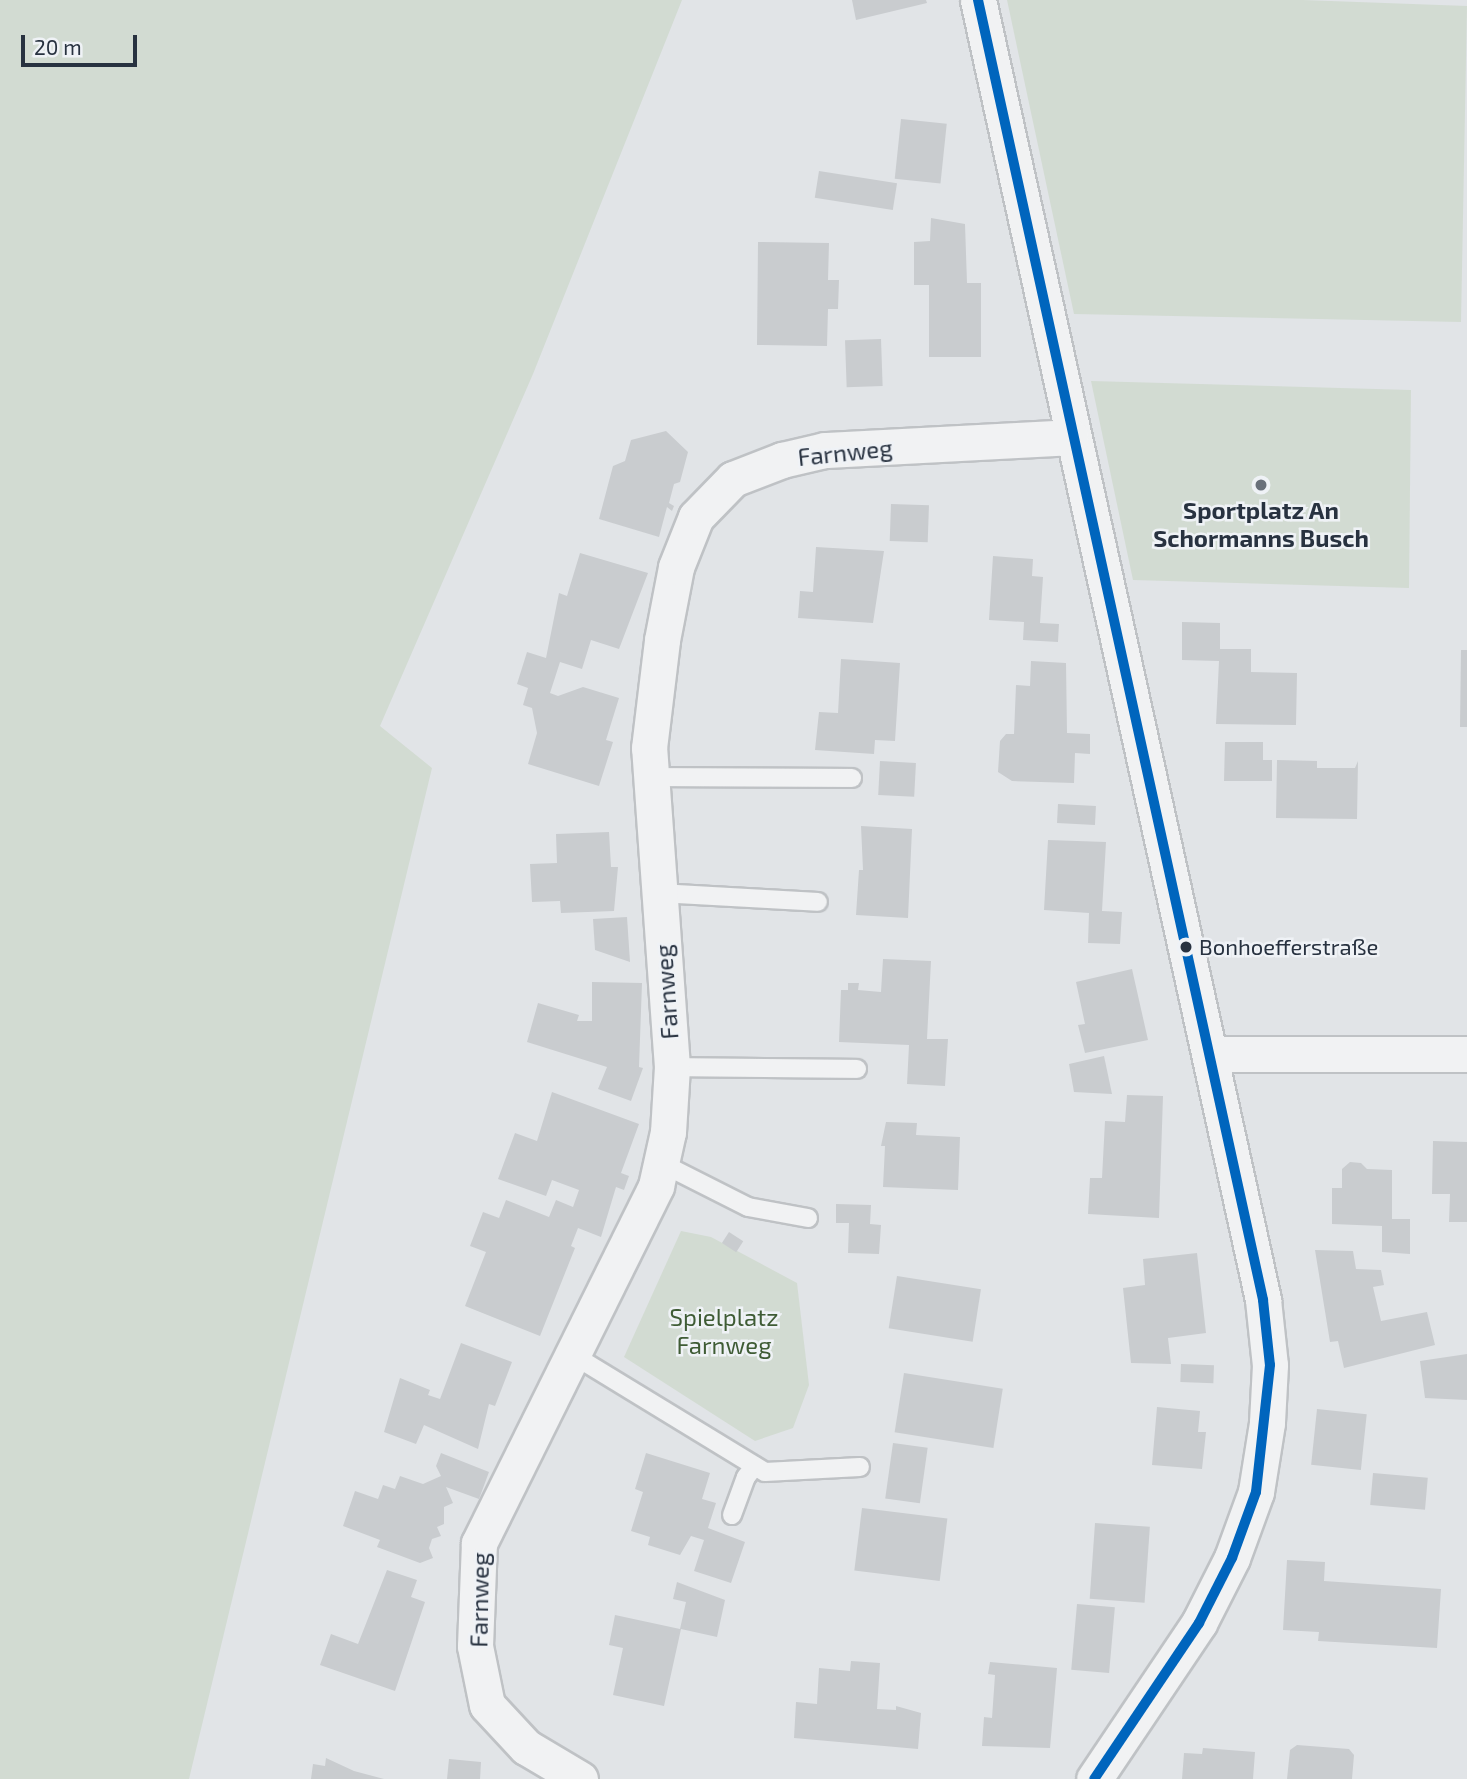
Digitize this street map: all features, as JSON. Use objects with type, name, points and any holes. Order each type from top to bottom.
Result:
[{"type":"street","points":[[978,0],[1071,437],[1263,1300],[1270,1365],[1267,1423],[1256,1492],[1232,1558],[1199,1623],[1094,1779]]},
{"type":"street","name":"Farnweg","points":[[580,1779],[526,1747],[488,1705],[474,1646],[479,1543],[570,1353],[656,1186],[668,1132],[671,1067],[649,748],[662,640],[677,567],[696,517],[733,479],[782,460],[825,450],[1071,437]]},
{"type":"street","points":[[1210,1054],[1467,1054]]},
{"type":"lane","points":[[651,777],[852,778]]},
{"type":"lane","points":[[659,893],[818,902]]},
{"type":"lane","points":[[671,1067],[857,1069]]},
{"type":"lane","points":[[661,1163],[748,1207],[808,1218]]},
{"type":"lane","points":[[570,1353],[765,1472],[860,1467]]},
{"type":"lane","points":[[732,1515],[746,1477],[755,1466]]},
{"type":"green space","points":[[0,0],[682,0],[533,374],[380,726],[432,768],[189,1779],[0,1779]]},
{"type":"green space","points":[[1007,0],[1303,0],[1467,6],[1461,322],[1074,314]]},
{"type":"green space","name":"Sportplatz An Schormanns Busch","points":[[1091,381],[1411,390],[1409,588],[1133,580]]},
{"type":"green space","name":"Spielplatz Farnweg","points":[[681,1231],[711,1237],[797,1283],[809,1385],[793,1428],[755,1441],[624,1357]]},
{"type":"building","points":[[852,0],[926,0],[927,3],[856,20]]},
{"type":"building","points":[[901,119],[947,124],[940,183],[895,179]]},
{"type":"building","points":[[819,171],[897,183],[893,210],[815,198]]},
{"type":"building","points":[[931,218],[965,224],[967,283],[981,283],[981,357],[929,357],[929,285],[914,285],[914,242],[930,241]]},
{"type":"building","points":[[758,242],[829,243],[828,280],[839,280],[838,309],[828,309],[827,346],[757,345]]},
{"type":"building","points":[[881,339],[883,386],[847,387],[845,340]]},
{"type":"building","points":[[666,431],[688,452],[680,482],[674,484],[669,503],[674,506],[672,511],[667,507],[659,537],[599,519],[613,466],[625,461],[631,440]]},
{"type":"building","points":[[891,504],[929,505],[928,542],[890,541]]},
{"type":"building","points":[[816,547],[884,551],[873,623],[798,618],[800,591],[813,592]]},
{"type":"building","points":[[580,553],[648,573],[619,649],[591,640],[582,669],[560,662],[550,693],[558,696],[583,687],[619,698],[606,740],[613,742],[599,786],[528,764],[537,733],[532,708],[523,705],[528,688],[517,684],[527,652],[546,658],[559,593],[567,596]]},
{"type":"building","points":[[993,556],[1033,559],[1032,576],[1043,577],[1040,623],[1059,624],[1058,642],[1023,640],[1024,622],[989,620]]},
{"type":"building","points":[[1182,622],[1220,623],[1220,649],[1251,649],[1251,672],[1297,673],[1296,725],[1216,724],[1219,661],[1182,660]]},
{"type":"building","points":[[1461,650],[1467,650],[1467,727],[1460,727]]},
{"type":"building","points":[[841,659],[900,663],[895,741],[875,740],[874,754],[815,750],[819,712],[838,713]]},
{"type":"building","points":[[1031,661],[1066,663],[1067,733],[1090,734],[1090,754],[1075,753],[1074,783],[1012,781],[998,772],[1000,741],[1006,734],[1014,734],[1016,685],[1030,686]]},
{"type":"building","points":[[1225,742],[1263,742],[1263,760],[1272,760],[1272,781],[1224,781]]},
{"type":"building","points":[[1277,760],[1317,761],[1317,768],[1355,768],[1358,761],[1357,819],[1276,818]]},
{"type":"building","points":[[880,761],[916,763],[914,797],[878,795]]},
{"type":"building","points":[[1058,804],[1096,806],[1095,825],[1057,823]]},
{"type":"building","points":[[861,826],[912,829],[908,918],[856,915],[859,870],[863,870]]},
{"type":"building","points":[[609,832],[611,867],[618,867],[614,911],[561,913],[560,901],[532,902],[530,864],[557,863],[556,834]]},
{"type":"building","points":[[1048,840],[1106,842],[1102,911],[1122,912],[1120,944],[1088,943],[1089,913],[1044,910]]},
{"type":"building","points":[[627,917],[630,962],[595,950],[593,919]]},
{"type":"building","points":[[883,959],[931,961],[927,1039],[948,1039],[945,1086],[907,1084],[909,1045],[839,1042],[841,990],[848,990],[848,983],[859,983],[858,990],[881,992]]},
{"type":"building","points":[[1132,969],[1148,1040],[1085,1053],[1078,1025],[1085,1024],[1076,982]]},
{"type":"building","points":[[592,982],[642,983],[639,1067],[643,1068],[631,1101],[598,1089],[607,1067],[527,1042],[538,1003],[579,1015],[577,1021],[592,1021]]},
{"type":"building","points":[[1104,1056],[1112,1094],[1074,1092],[1069,1064]]},
{"type":"building","points":[[552,1092],[639,1124],[621,1173],[629,1176],[624,1190],[616,1187],[601,1237],[578,1228],[571,1246],[575,1248],[540,1336],[465,1306],[486,1252],[470,1246],[483,1212],[499,1218],[506,1200],[549,1217],[556,1200],[573,1207],[579,1190],[552,1180],[546,1196],[498,1179],[515,1133],[537,1141]]},
{"type":"building","points":[[1127,1095],[1163,1096],[1159,1218],[1088,1214],[1090,1178],[1102,1178],[1105,1121],[1125,1122]]},
{"type":"building","points":[[886,1122],[917,1123],[916,1135],[960,1137],[958,1190],[883,1187],[885,1146],[881,1146]]},
{"type":"building","points":[[1433,1141],[1467,1142],[1467,1222],[1449,1222],[1450,1194],[1432,1194]]},
{"type":"building","points":[[1350,1162],[1361,1163],[1367,1169],[1392,1170],[1392,1219],[1410,1219],[1410,1254],[1382,1252],[1382,1226],[1332,1224],[1332,1188],[1342,1188],[1342,1169]]},
{"type":"building","points":[[836,1204],[871,1205],[870,1224],[881,1225],[879,1254],[848,1253],[849,1223],[836,1223]]},
{"type":"building","points":[[729,1232],[743,1241],[736,1252],[722,1243]]},
{"type":"building","points":[[1315,1250],[1353,1251],[1356,1269],[1381,1270],[1384,1285],[1373,1287],[1381,1321],[1427,1312],[1435,1345],[1344,1368],[1338,1341],[1330,1342]]},
{"type":"building","points":[[1197,1253],[1206,1333],[1168,1338],[1171,1364],[1131,1363],[1123,1288],[1145,1285],[1143,1259]]},
{"type":"building","points":[[897,1276],[981,1289],[973,1342],[889,1328]]},
{"type":"building","points":[[461,1343],[512,1362],[495,1406],[489,1404],[478,1449],[424,1425],[416,1444],[384,1432],[400,1378],[430,1390],[428,1395],[440,1399]]},
{"type":"building","points":[[1467,1354],[1467,1400],[1425,1398],[1420,1361]]},
{"type":"building","points":[[1181,1364],[1214,1365],[1213,1383],[1180,1382]]},
{"type":"building","points":[[904,1373],[1003,1389],[993,1448],[895,1432]]},
{"type":"building","points":[[1157,1407],[1200,1411],[1198,1432],[1206,1432],[1202,1469],[1152,1465]]},
{"type":"building","points":[[1317,1409],[1367,1414],[1361,1470],[1311,1465]]},
{"type":"building","points":[[893,1443],[928,1448],[920,1503],[885,1498]]},
{"type":"building","points":[[441,1453],[489,1472],[479,1499],[446,1487],[453,1503],[444,1507],[444,1524],[437,1527],[441,1536],[432,1539],[429,1548],[433,1558],[420,1563],[377,1547],[380,1540],[343,1526],[355,1491],[378,1499],[383,1485],[395,1489],[400,1476],[423,1484],[441,1476],[436,1466]]},
{"type":"building","points":[[646,1453],[710,1473],[702,1499],[716,1503],[708,1528],[745,1542],[731,1583],[694,1571],[704,1540],[691,1536],[680,1555],[648,1545],[650,1537],[631,1531],[643,1492],[635,1489]]},
{"type":"building","points":[[1373,1473],[1428,1478],[1425,1510],[1370,1505]]},
{"type":"building","points":[[862,1508],[947,1518],[940,1581],[854,1571]]},
{"type":"building","points":[[1095,1523],[1150,1527],[1145,1603],[1090,1599]]},
{"type":"building","points":[[1287,1560],[1325,1562],[1324,1581],[1441,1589],[1437,1648],[1318,1641],[1319,1632],[1283,1630]]},
{"type":"building","points":[[387,1570],[417,1580],[411,1597],[425,1602],[395,1691],[320,1665],[331,1634],[358,1644]]},
{"type":"building","points":[[677,1582],[725,1600],[717,1637],[681,1629],[664,1706],[613,1695],[623,1648],[609,1645],[615,1615],[680,1629],[686,1602],[673,1599]]},
{"type":"building","points":[[1077,1604],[1115,1607],[1109,1673],[1071,1670]]},
{"type":"building","points":[[851,1661],[880,1663],[877,1709],[896,1710],[896,1706],[921,1713],[918,1749],[794,1738],[796,1702],[817,1704],[819,1668],[850,1671]]},
{"type":"building","points":[[990,1662],[1057,1668],[1050,1748],[982,1746],[984,1717],[992,1718],[995,1675],[988,1674]]},
{"type":"building","points":[[1297,1745],[1349,1749],[1354,1755],[1352,1779],[1287,1779],[1290,1750]]},
{"type":"building","points":[[1203,1748],[1255,1752],[1253,1779],[1182,1779],[1184,1753],[1202,1754]]},
{"type":"building","points":[[326,1758],[354,1771],[384,1779],[311,1779],[313,1764],[325,1766]]},
{"type":"building","points":[[449,1759],[481,1762],[480,1779],[447,1779]]},
{"type":"transit line","points":[[978,0],[1263,1300],[1270,1365],[1256,1492],[1232,1558],[1199,1623],[1094,1779]]},
{"type":"place","name":"Sportplatz An Schormanns Busch","points":[[1261,485]]},
{"type":"place","name":"Bonhoefferstraße","points":[[1186,947]]}]
